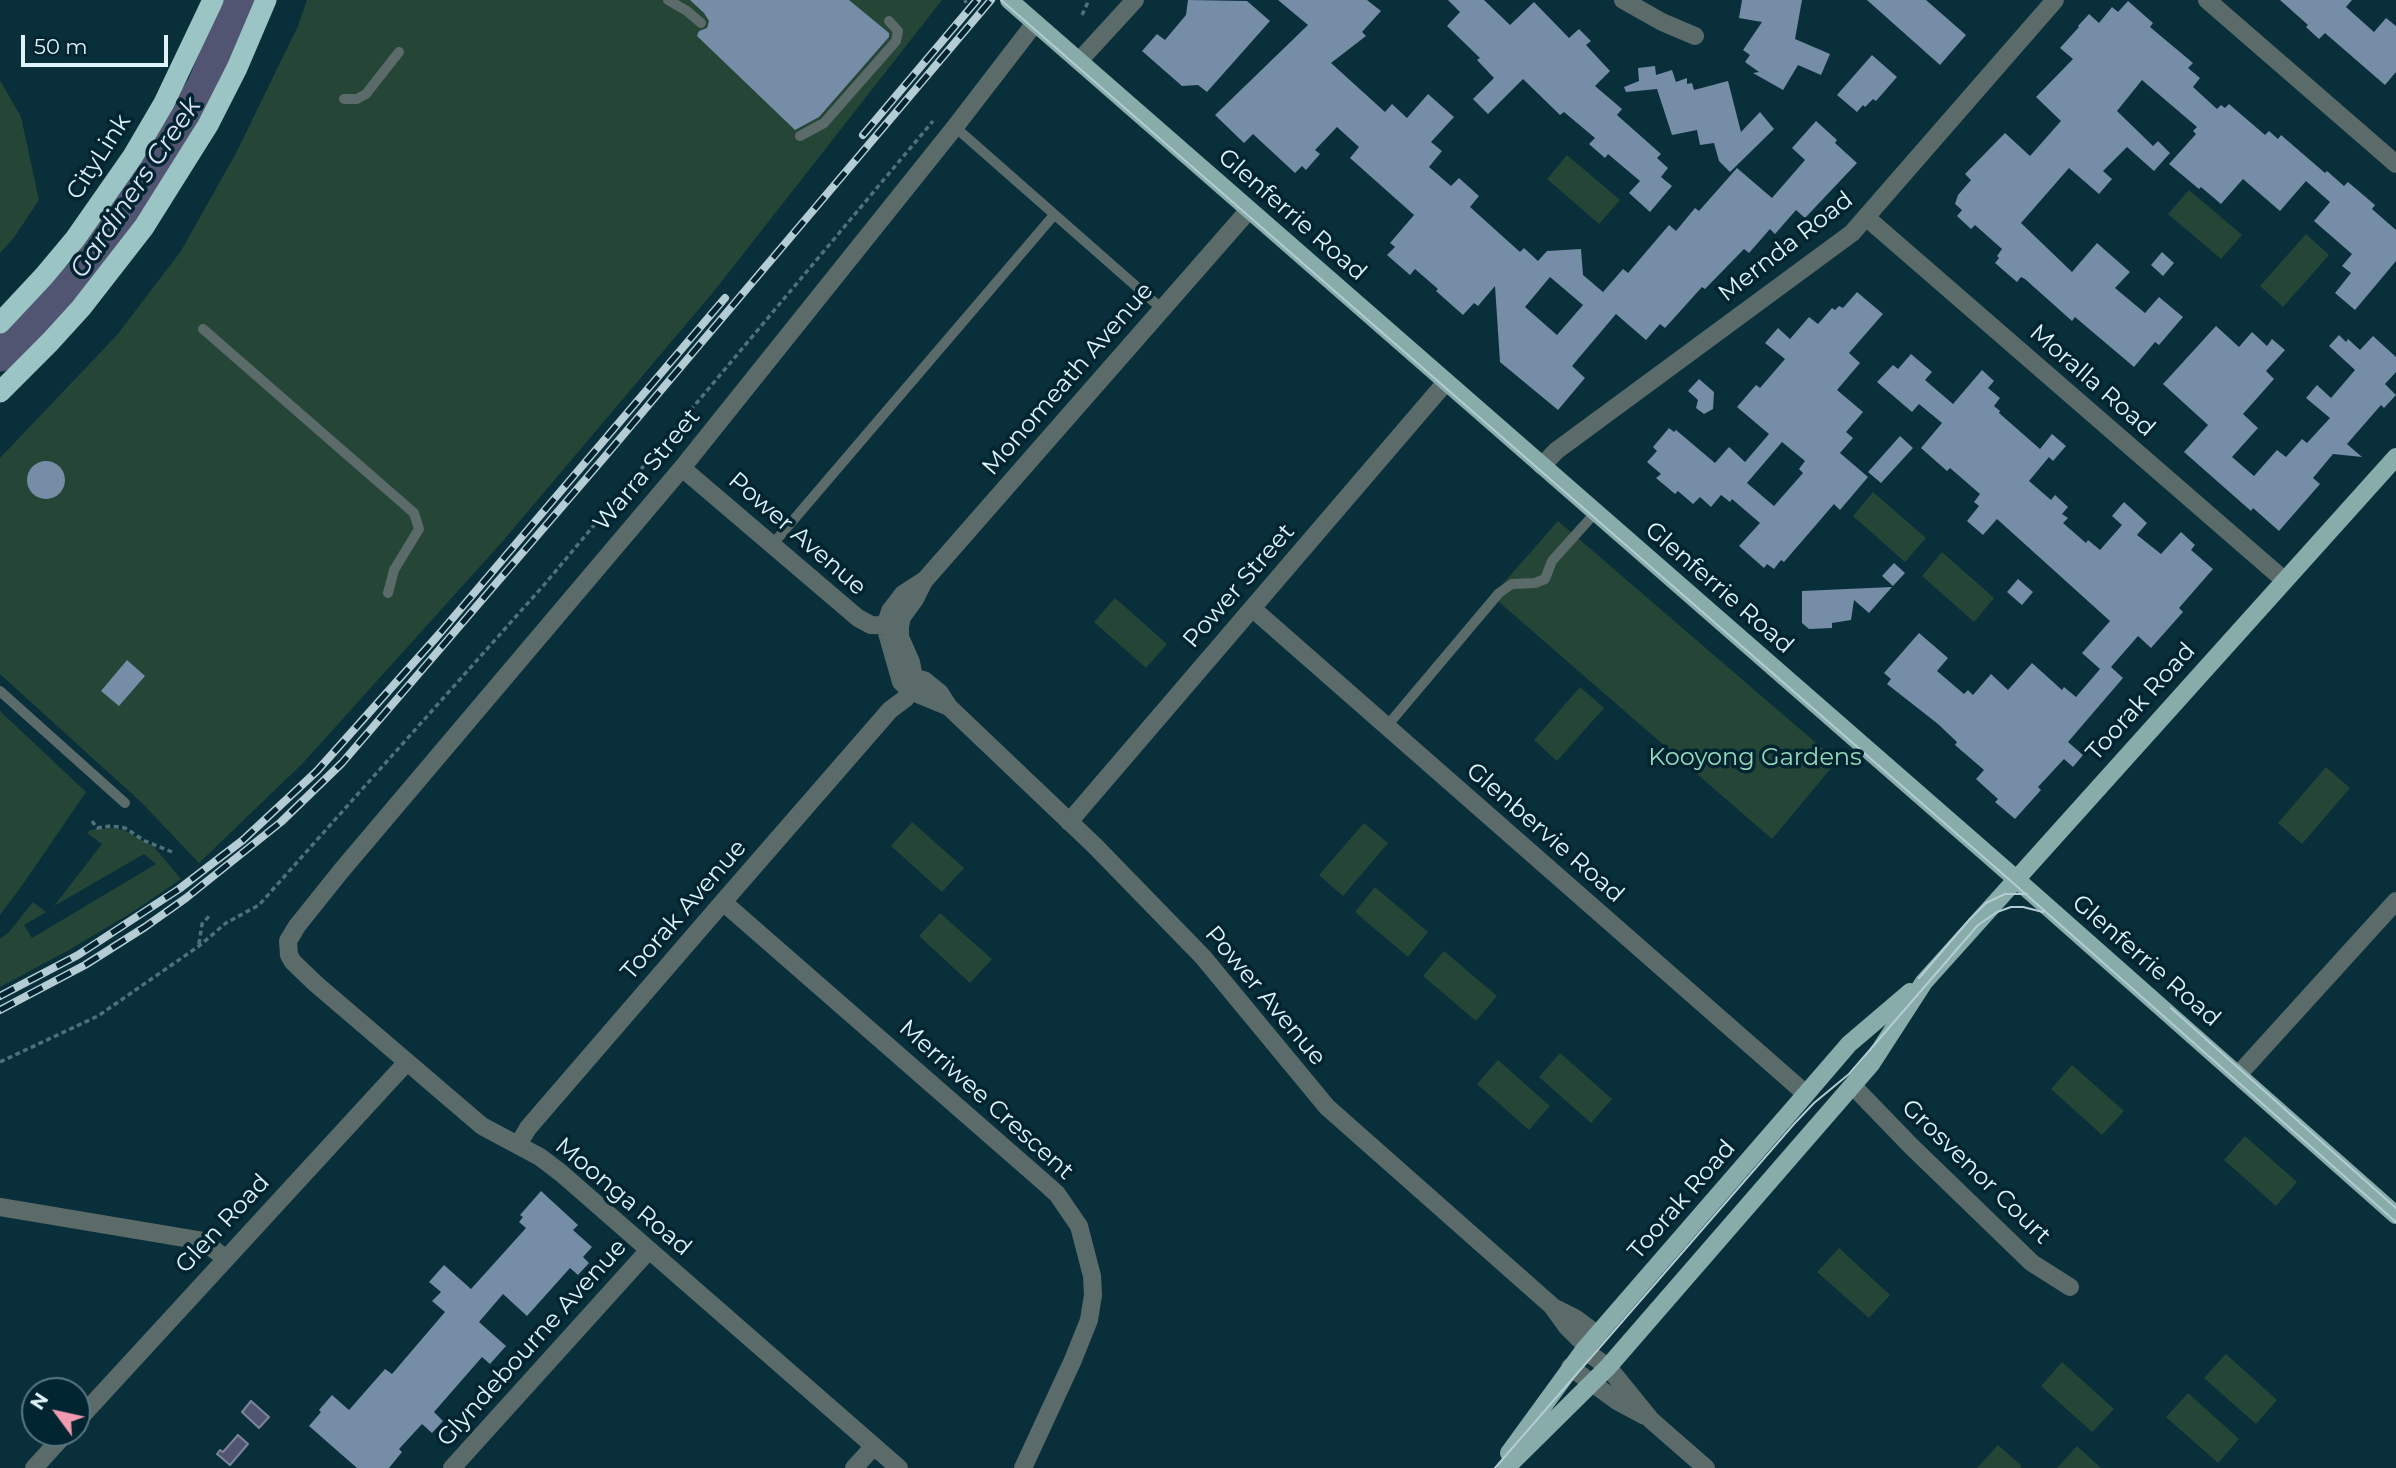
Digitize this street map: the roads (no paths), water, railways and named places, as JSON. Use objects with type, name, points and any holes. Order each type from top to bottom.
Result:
[{"type":"highway","name":"CityLink","points":[[0,323],[75,239],[133,156],[164,103],[213,0]]},
{"type":"highway","points":[[0,392],[81,308],[144,227],[208,125],[237,68],[266,0]]},
{"type":"main road","name":"Glenferrie Road","points":[[1009,0],[2016,878],[2396,1215]]},
{"type":"main road","name":"Toorak Road","points":[[1506,1468],[1608,1367],[1853,1086],[1871,1064],[1924,982],[2396,457]]},
{"type":"main road","name":"Toorak Road","points":[[1497,1468],[1570,1367],[1849,1044],[1924,982]]},
{"type":"street","points":[[1079,61],[1135,0]]},
{"type":"street","points":[[1623,0],[1638,10],[1695,36]]},
{"type":"street","name":"Mernda Road","points":[[1542,466],[1556,451],[1852,233],[2055,0]]},
{"type":"street","points":[[2207,0],[2396,164]]},
{"type":"street","name":"Warra Street","points":[[288,941],[341,871],[682,467],[955,127],[1035,23]]},
{"type":"street","name":"Monomeath Avenue","points":[[892,626],[915,599],[924,581],[1249,210]]},
{"type":"street","name":"Moralla Road","points":[[1867,218],[2284,580]]},
{"type":"street","name":"Power Street","points":[[1069,822],[1446,382]]},
{"type":"street","name":"Power Avenue","points":[[682,467],[858,618],[871,625],[892,626]]},
{"type":"street","name":"Glenbervie Road","points":[[1253,609],[1806,1094]]},
{"type":"street","points":[[892,626],[900,636],[911,662],[908,683]]},
{"type":"street","name":"Power Avenue","points":[[908,683],[930,683],[949,707],[1069,822],[1203,957],[1327,1107],[1552,1306],[1567,1327],[1590,1344],[1651,1420]]},
{"type":"street","name":"Toorak Avenue","points":[[519,1145],[528,1128],[723,902],[890,710],[906,698],[908,683]]},
{"type":"street","points":[[2238,1074],[2396,901]]},
{"type":"street","name":"Merriwee Crescent","points":[[723,902],[1057,1194],[1079,1226],[1092,1276],[1093,1294],[1089,1320],[1023,1468]]},
{"type":"street","name":"Moonga Road","points":[[288,941],[289,955],[293,962],[407,1062],[482,1126],[540,1157],[899,1468]]},
{"type":"street","name":"Glen Road","points":[[91,1406],[407,1062]]},
{"type":"street","name":"Grosvenor Court","points":[[1853,1086],[2032,1263],[2070,1287]]},
{"type":"street","points":[[0,1207],[203,1241],[225,1258]]},
{"type":"street","name":"Glyndebourne Avenue","points":[[452,1468],[649,1250]]},
{"type":"street","points":[[1570,1367],[1617,1401],[1651,1420],[1706,1468]]},
{"type":"street","points":[[854,1468],[874,1446]]},
{"type":"street","points":[[34,1468],[53,1447]]},
{"type":"lane","points":[[668,0],[701,23]]},
{"type":"lane","points":[[800,136],[813,126],[824,123],[896,41],[898,31],[889,21]]},
{"type":"lane","points":[[344,99],[357,99],[366,94],[399,52]]},
{"type":"lane","points":[[955,127],[1162,309]]},
{"type":"lane","points":[[772,545],[1054,215]]},
{"type":"lane","points":[[202,329],[414,513],[419,529],[398,562],[388,593]]},
{"type":"lane","points":[[1387,726],[1499,593],[1512,584],[1535,583],[1545,579],[1552,561],[1595,512]]},
{"type":"lane","points":[[0,691],[125,803]]},
{"type":"water","points":[[251,1401],[269,1417],[259,1428],[242,1412]]},
{"type":"water","points":[[238,1435],[248,1444],[230,1465],[217,1454],[220,1450],[223,1452]]},
{"type":"waterway","name":"Gardiners Creek","points":[[0,354],[84,273],[204,87],[240,0]]},
{"type":"tram line","points":[[1001,0],[2012,882],[2396,1222]]},
{"type":"tram line","points":[[1919,978],[1986,903],[2005,894],[2027,894]]},
{"type":"tram line","points":[[1495,1468],[1794,1124],[1849,1074],[1978,925],[1997,912],[2011,907],[2043,912]]},
{"type":"tram line","points":[[2171,1008],[2396,1208]]},
{"type":"railway","points":[[863,135],[977,0]]},
{"type":"railway","points":[[0,1010],[85,965],[186,898],[281,822],[342,763],[991,0]]},
{"type":"railway","points":[[0,996],[78,955],[179,889],[243,840],[317,771],[441,632],[725,298]]},
{"type":"park label","name":"Kooyong Gardens","points":[[1755,758]]}]
